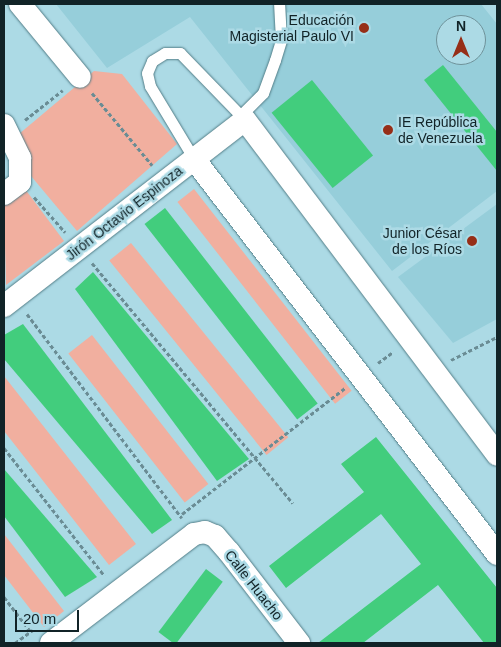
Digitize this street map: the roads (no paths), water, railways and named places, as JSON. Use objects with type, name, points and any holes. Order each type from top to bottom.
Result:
[{"type":"street","points":[[20,4],[80,77]]},
{"type":"street","points":[[243,117],[497,455]]},
{"type":"street","name":"Jirón Octavio Espinoza","points":[[7,296],[80,248],[194,159],[243,117]]},
{"type":"street","points":[[7,128],[20,158],[12,188]]},
{"type":"street","points":[[194,159],[497,554]]},
{"type":"street","name":"Calle Huacho","points":[[49,639],[200,533],[216,536],[299,643]]},
{"type":"lane","points":[[194,159],[150,86],[147,73],[152,61],[165,53],[180,54],[243,117],[263,93],[275,60],[280,40],[279,4]]},
{"type":"place","name":"Educación Magisterial Paulo VI","points":[[364,28]]},
{"type":"place","name":"IE República de Venezuela","points":[[388,130]]},
{"type":"place","name":"Junior César de los Ríos","points":[[472,241]]}]
